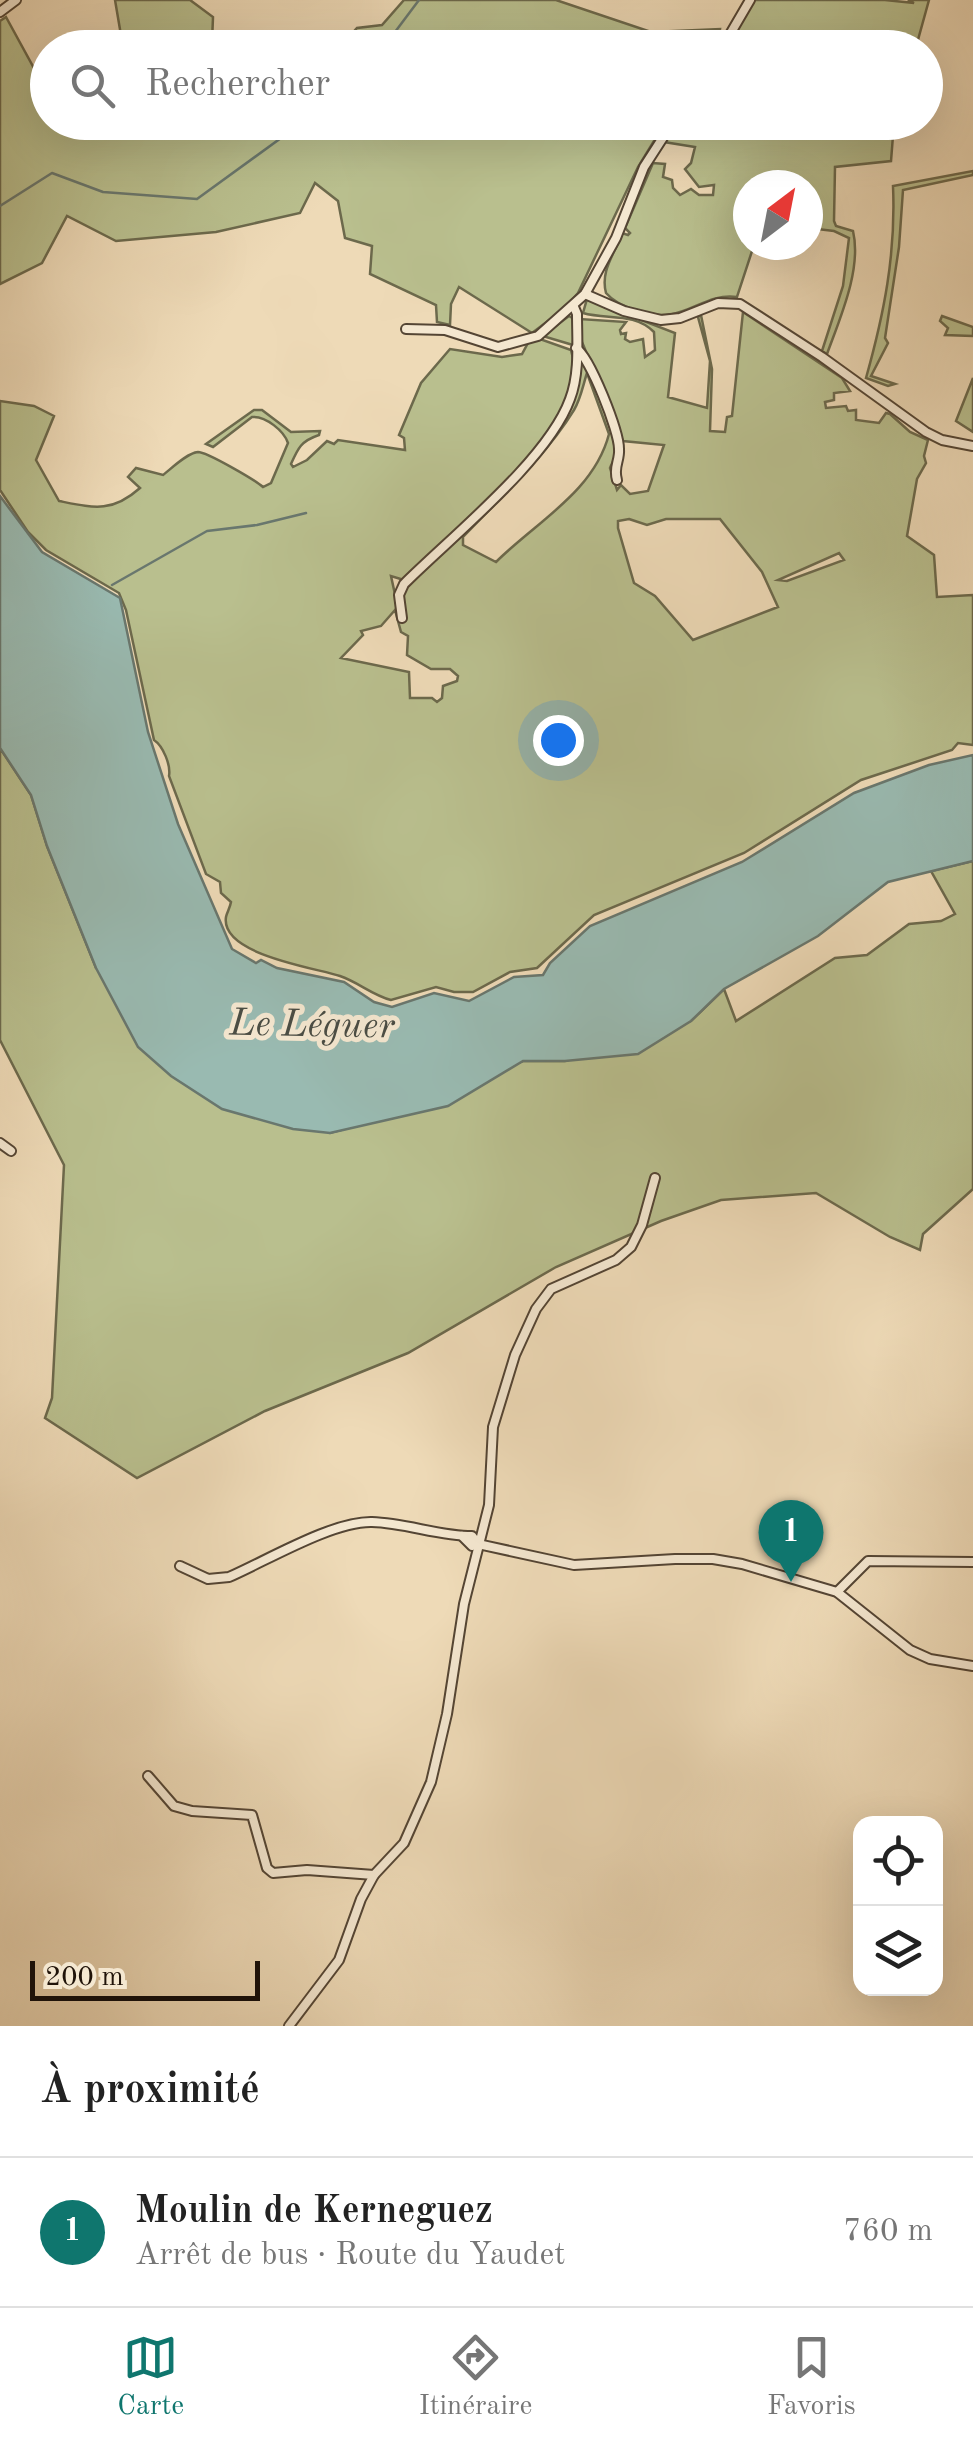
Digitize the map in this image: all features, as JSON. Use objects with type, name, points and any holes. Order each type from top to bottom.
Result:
[{"type":"street","points":[[0,12],[16,0]]},
{"type":"street","points":[[732,30],[750,0]]},
{"type":"street","points":[[406,328],[437,328],[489,346],[509,346],[538,336],[585,294],[616,238],[644,167],[661,140]]},
{"type":"street","points":[[598,271],[603,300]]},
{"type":"street","points":[[585,294],[661,320],[686,316],[714,304],[740,304],[920,428],[942,440],[973,446]]},
{"type":"street","points":[[402,618],[399,595],[404,584],[510,480],[556,426],[572,396],[574,307]]},
{"type":"street","points":[[576,348],[590,364],[619,446],[615,468],[618,480]]},
{"type":"street","points":[[0,1143],[11,1151]]},
{"type":"street","points":[[289,2026],[339,1960],[361,1899],[374,1875],[404,1843],[431,1782],[447,1714],[464,1604],[490,1494],[493,1427],[515,1355],[536,1309],[556,1285],[616,1260],[631,1247],[656,1178]]},
{"type":"street","points":[[180,1566],[208,1579],[229,1577],[349,1523],[373,1522],[462,1536],[472,1546],[478,1544],[574,1565],[714,1559],[836,1592],[910,1650],[930,1659],[973,1666]]},
{"type":"street","points":[[836,1592],[868,1561],[973,1562]]},
{"type":"street","points":[[148,1776],[174,1806],[252,1815],[267,1868],[273,1873],[307,1870],[374,1875]]},
{"type":"green space","points":[[115,0],[190,0],[213,17],[212,30],[120,30]]},
{"type":"green space","points":[[404,0],[556,0],[645,30],[355,30],[382,25]]},
{"type":"green space","points":[[754,0],[929,0],[921,30],[736,30]]},
{"type":"green space","points":[[6,17],[30,61],[30,140],[655,140],[578,293],[532,333],[459,287],[451,304],[450,325],[437,322],[436,305],[370,274],[372,246],[345,238],[338,201],[315,183],[300,213],[216,232],[116,241],[67,216],[42,263],[0,284],[0,21]]},
{"type":"green space","points":[[893,140],[891,161],[835,167],[834,221],[836,226],[853,231],[855,261],[827,354],[822,351],[843,286],[849,238],[823,230],[823,170],[733,170],[733,260],[749,260],[737,297],[712,299],[666,315],[634,310],[606,293],[609,262],[622,233],[630,233],[625,228],[653,163],[665,164],[663,177],[672,180],[680,195],[691,189],[699,195],[713,195],[714,185],[699,187],[685,169],[695,147],[664,142]]},
{"type":"green space","points":[[973,171],[973,175],[903,190],[885,338],[888,343],[871,376],[895,384],[888,386],[866,378],[887,284],[893,236],[893,186]]},
{"type":"green space","points":[[587,299],[675,333],[668,397],[707,408],[710,361],[698,317],[701,315],[712,369],[710,431],[725,432],[727,417],[732,416],[743,312],[842,378],[850,391],[834,393],[834,400],[825,402],[826,408],[846,406],[848,411],[856,410],[856,420],[879,423],[886,413],[890,414],[910,432],[928,440],[907,536],[934,555],[937,597],[973,595],[973,745],[958,743],[952,750],[861,780],[744,853],[594,915],[537,968],[510,972],[473,992],[436,987],[391,1000],[340,976],[253,950],[228,930],[226,917],[231,902],[221,893],[220,882],[206,874],[169,776],[166,756],[154,740],[119,593],[46,550],[28,532],[0,490],[0,401],[34,406],[54,416],[36,460],[59,501],[102,506],[120,502],[140,488],[128,477],[136,468],[163,475],[198,452],[263,487],[271,483],[288,443],[274,425],[252,417],[213,447],[206,444],[254,410],[262,410],[291,432],[320,431],[301,446],[293,467],[327,441],[405,450],[404,438],[399,435],[421,383],[450,349],[502,357],[522,354],[528,343],[540,339],[571,350],[572,378],[561,409],[541,442],[484,507],[426,561],[404,580],[391,576],[396,599],[518,474],[570,408],[580,354],[613,433],[616,454],[610,468],[617,490],[621,485],[630,494],[648,491],[664,445],[623,441],[582,342],[580,319],[626,322],[621,334],[626,333],[625,339],[630,342],[643,339],[645,357],[655,350],[654,332],[629,319],[583,313]],"holes":[[[587,373],[609,434],[591,473],[562,505],[496,562],[463,545],[463,537],[550,444],[576,405]],[[629,519],[647,525],[666,519],[720,519],[762,572],[778,607],[693,640],[655,596],[634,583],[618,521]],[[839,553],[844,560],[787,581],[778,580]],[[395,610],[401,632],[408,636],[407,655],[431,669],[450,669],[458,676],[457,681],[443,686],[442,698],[437,702],[432,698],[410,698],[409,672],[341,658],[363,635],[361,631],[381,626]]]},
{"type":"green space","points":[[569,316],[574,319],[573,345],[546,337],[545,334]]},
{"type":"green space","points":[[942,316],[973,327],[973,336],[945,335],[948,328],[940,321]]},
{"type":"green space","points":[[973,378],[973,432],[956,421]]},
{"type":"green space","points":[[0,748],[31,795],[96,968],[330,1133],[386,1118],[523,1061],[565,1061],[691,1021],[724,989],[736,1021],[835,958],[867,955],[909,924],[941,921],[955,914],[931,871],[973,861],[973,1189],[923,1234],[920,1250],[890,1237],[816,1193],[721,1200],[661,1221],[556,1267],[408,1353],[265,1411],[137,1478],[45,1418],[52,1398],[64,1165],[0,1040]]},
{"type":"water","name":"Le Léguer","points":[[0,496],[42,552],[120,598],[148,732],[178,824],[232,949],[256,963],[261,960],[277,968],[344,982],[374,1002],[392,1007],[434,993],[469,1001],[514,977],[543,975],[550,963],[590,926],[742,862],[854,793],[929,765],[973,755],[973,861],[888,882],[818,936],[724,989],[691,1021],[638,1054],[523,1061],[448,1106],[330,1133],[293,1129],[222,1109],[171,1076],[138,1047],[96,968],[31,795],[0,748]]},
{"type":"waterway","points":[[396,30],[419,0]]},
{"type":"waterway","points":[[0,206],[52,173],[103,192],[197,199],[278,140]]},
{"type":"waterway","points":[[112,585],[207,531],[257,525],[306,513]]},
{"type":"place","name":"Moulin de Kerneguez","points":[[791,1582]]}]
